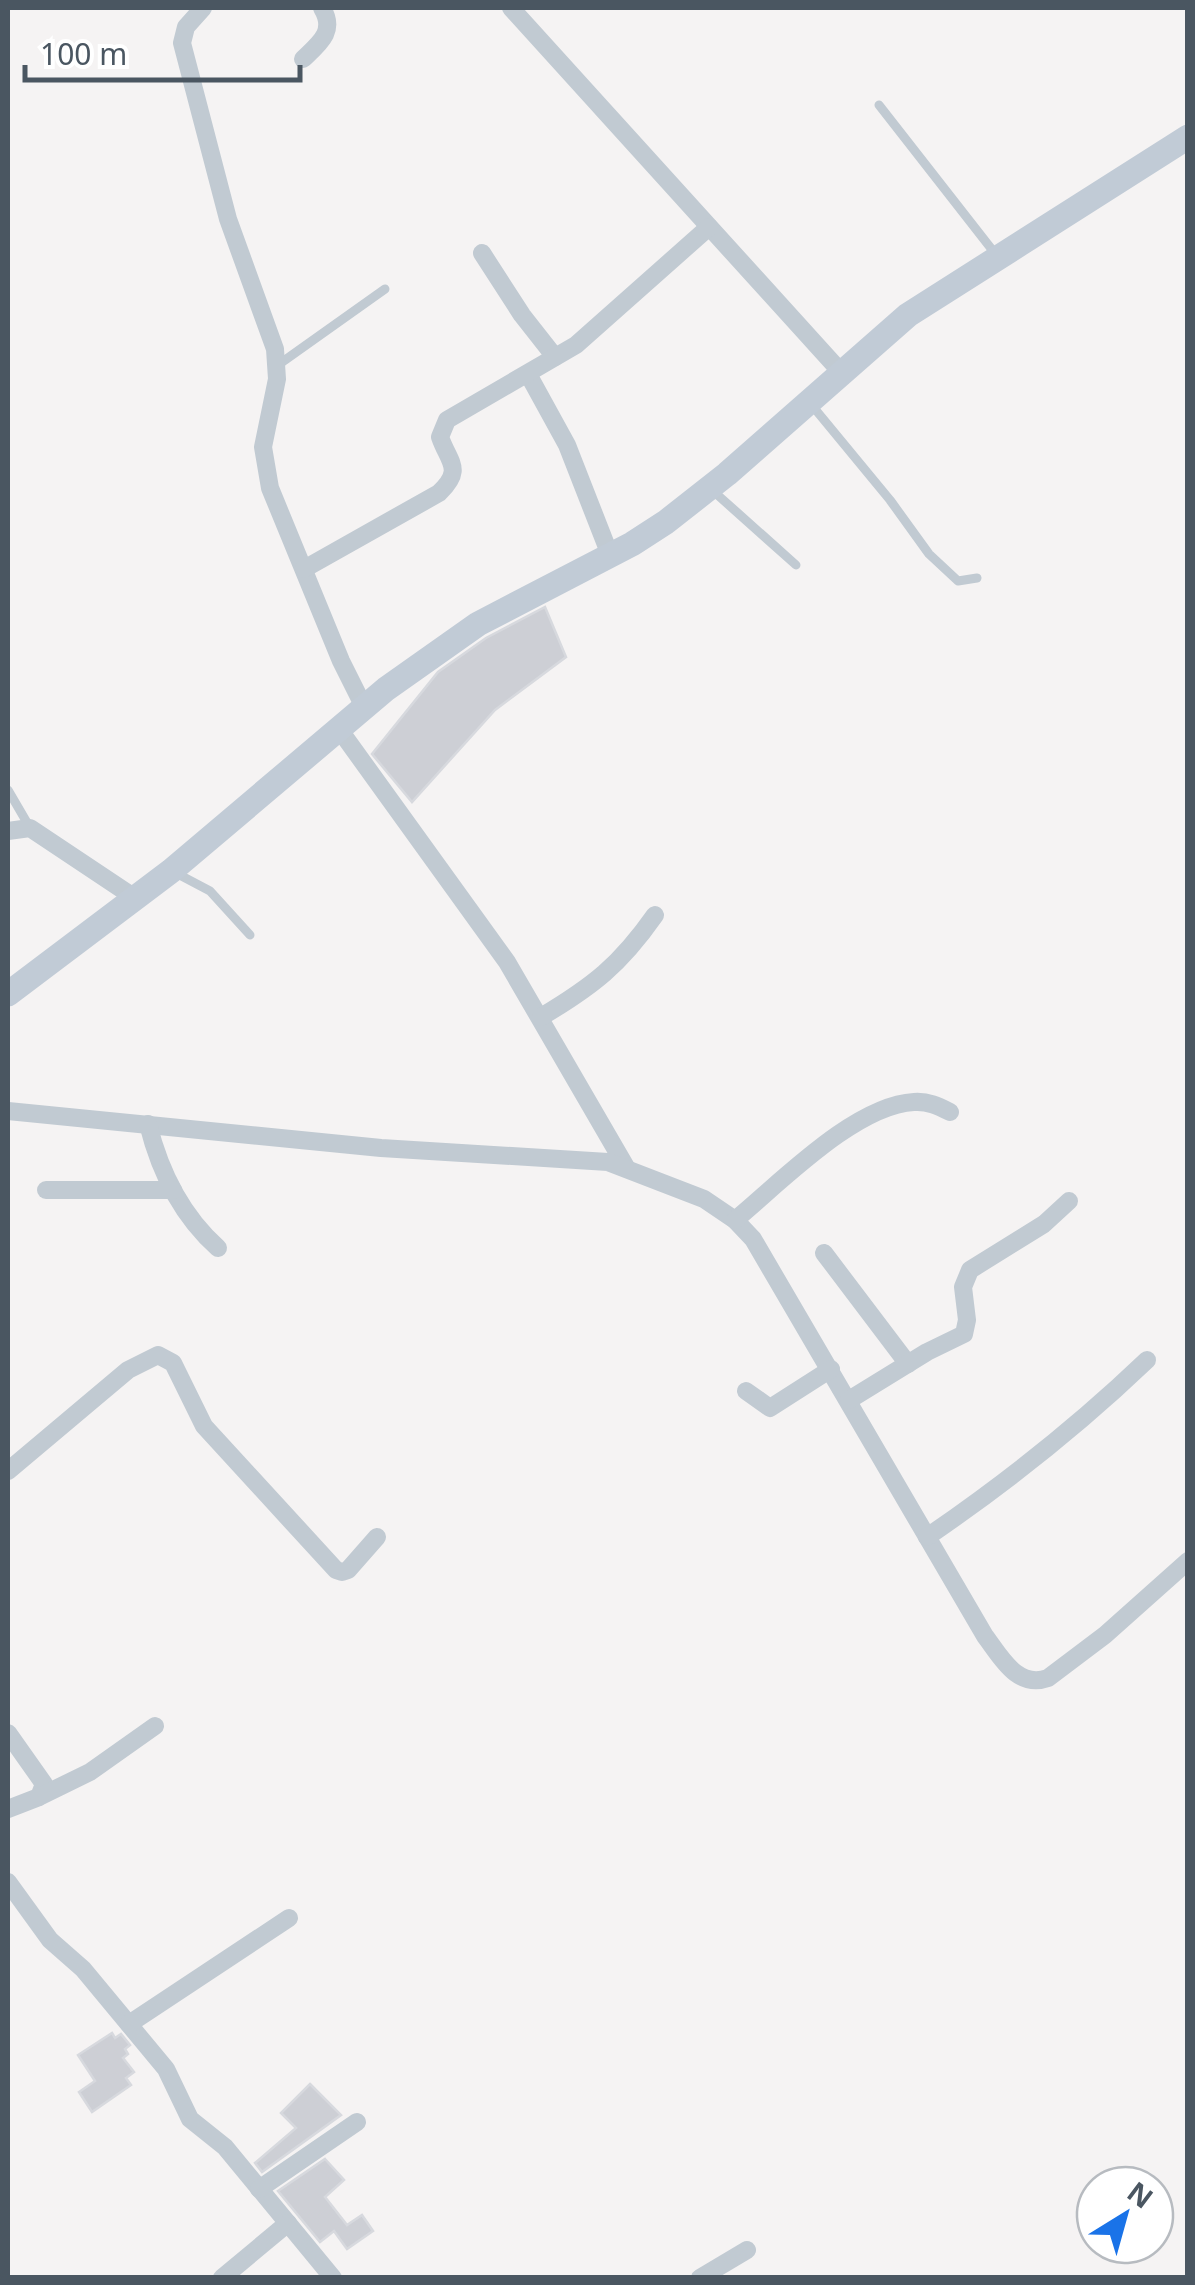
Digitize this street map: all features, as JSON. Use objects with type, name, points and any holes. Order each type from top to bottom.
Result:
[{"type":"main road","points":[[11,984],[172,871],[364,707],[478,624],[666,522],[908,315],[1188,137]]},
{"type":"street","points":[[204,8],[186,27],[182,42],[228,218],[270,330],[278,365],[265,428],[264,464],[270,488],[341,661],[364,707]]},
{"type":"street","points":[[302,59],[326,35],[329,23],[322,8]]},
{"type":"street","points":[[511,8],[840,371]]},
{"type":"street","points":[[304,569],[439,493],[453,477],[454,468],[440,437],[441,428],[456,414],[576,345],[630,293],[709,227]]},
{"type":"street","points":[[482,252],[555,358]]},
{"type":"street","points":[[528,374],[567,445],[610,554]]},
{"type":"street","points":[[339,728],[507,962],[626,1167]]},
{"type":"street","points":[[8,830],[30,828],[136,898]]},
{"type":"street","points":[[541,1017],[600,979],[632,947],[654,915]]},
{"type":"street","points":[[735,1220],[868,1117],[911,1102],[932,1103],[950,1112]]},
{"type":"street","points":[[8,1110],[380,1148],[608,1162],[626,1167],[704,1199],[735,1220],[753,1239],[985,1636],[1016,1675],[1037,1682],[1048,1678],[1105,1635],[1188,1562]]},
{"type":"street","points":[[148,1124],[156,1155],[173,1190],[188,1216],[218,1248]]},
{"type":"street","points":[[46,1190],[173,1190]]},
{"type":"street","points":[[849,1400],[964,1334],[967,1320],[963,1287],[970,1270],[1044,1224],[1068,1201]]},
{"type":"street","points":[[824,1254],[908,1364]]},
{"type":"street","points":[[8,1471],[128,1370],[158,1355],[174,1363],[204,1426],[336,1570],[348,1570],[378,1537]]},
{"type":"street","points":[[926,1537],[1045,1452],[1147,1360]]},
{"type":"street","points":[[746,1391],[770,1408],[830,1369]]},
{"type":"street","points":[[8,1809],[72,1784],[156,1726]]},
{"type":"street","points":[[8,1733],[44,1784],[38,1797]]},
{"type":"street","points":[[8,1882],[50,1940],[83,1968],[166,2069],[190,2118],[225,2147],[333,2278]]},
{"type":"street","points":[[130,2024],[289,1918]]},
{"type":"street","points":[[260,2189],[357,2122]]},
{"type":"street","points":[[222,2278],[288,2223]]},
{"type":"street","points":[[700,2278],[747,2250]]},
{"type":"lane","points":[[878,105],[998,256]]},
{"type":"lane","points":[[278,365],[386,289]]},
{"type":"lane","points":[[808,401],[943,570],[958,581],[976,578]]},
{"type":"lane","points":[[710,488],[796,565]]},
{"type":"lane","points":[[8,790],[30,828]]},
{"type":"lane","points":[[172,871],[210,891],[250,935]]},
{"type":"building","points":[[545,607],[566,657],[495,710],[412,802],[372,754],[438,672],[486,638]]},
{"type":"building","points":[[112,2033],[115,2038],[121,2034],[130,2045],[123,2058],[134,2072],[126,2078],[131,2085],[92,2112],[79,2092],[95,2081],[78,2055]]},
{"type":"building","points":[[310,2084],[341,2115],[262,2172],[255,2163],[296,2128],[281,2113]]},
{"type":"building","points":[[325,2159],[344,2180],[325,2197],[347,2225],[362,2215],[373,2231],[347,2249],[334,2231],[320,2242],[278,2191]]}]
